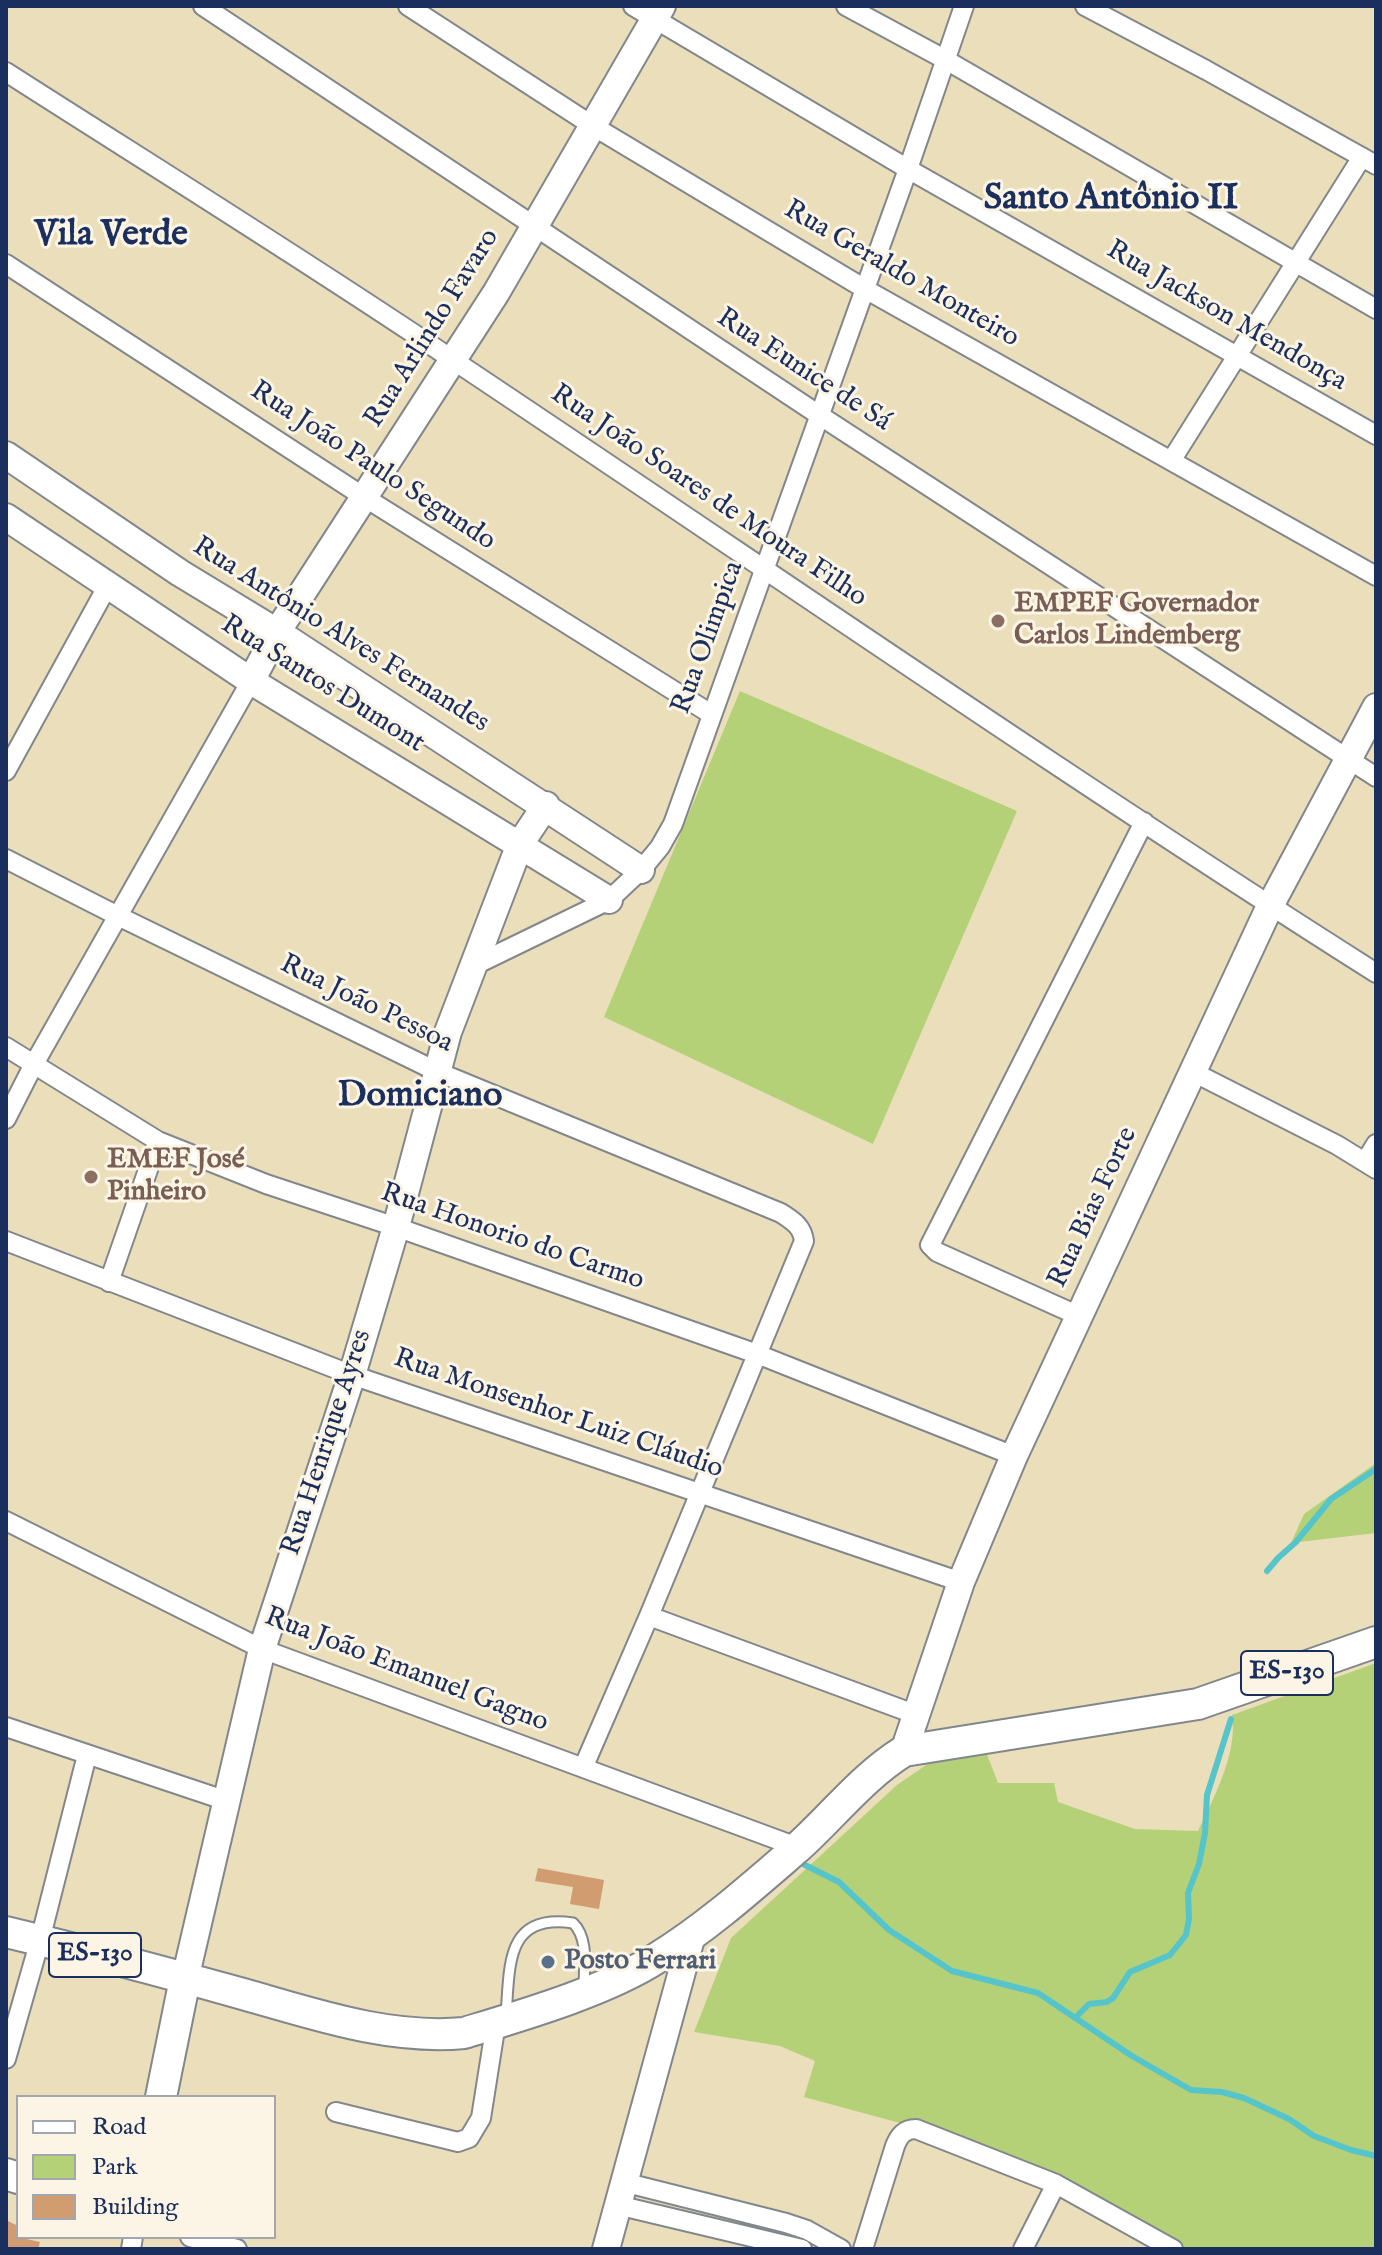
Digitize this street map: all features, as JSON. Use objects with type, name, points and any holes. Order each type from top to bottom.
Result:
[{"type":"main road","name":"ES-130","points":[[6,1932],[288,2007],[406,2034],[464,2033],[584,1992],[656,1959],[692,1935],[797,1847],[875,1771],[904,1751],[1198,1704],[1376,1642]]},
{"type":"main road","name":"Rua Henrique Ayres","points":[[161,2095],[185,1979]]},
{"type":"street","name":"Rua Eunice de Sá","points":[[203,6],[534,228],[1376,777]]},
{"type":"street","name":"Rua Geraldo Monteiro","points":[[408,6],[593,126],[865,289],[1376,576]]},
{"type":"street","points":[[846,6],[946,60],[1376,309]]},
{"type":"street","name":"Rua Olimpica","points":[[471,967],[609,900],[641,870],[660,847],[673,824],[964,6]]},
{"type":"street","points":[[1085,6],[1369,161],[1295,262],[1171,461]]},
{"type":"street","name":"Rua Arlindo Favaro","points":[[251,681],[277,632],[534,228],[593,126],[650,10]]},
{"type":"street","name":"Rua Jackson Mendonça","points":[[650,10],[908,169],[1376,435]]},
{"type":"street","name":"Rua João Soares de Moura Filho","points":[[6,72],[453,359],[762,569],[1376,973]]},
{"type":"street","name":"Rua João Paulo Segundo","points":[[6,264],[364,497],[711,714]]},
{"type":"street","name":"Rua Antônio Alves Fernandes","points":[[6,455],[180,573],[546,805],[641,870]]},
{"type":"street","name":"Rua Santos Dumont","points":[[6,518],[251,681],[609,900]]},
{"type":"street","points":[[6,771],[108,585]]},
{"type":"street","points":[[6,1119],[34,1064],[251,681]]},
{"type":"street","name":"Rua Bias Forte","points":[[904,1751],[961,1582],[1014,1456],[1270,906],[1376,707]]},
{"type":"street","name":"Rua Henrique Ayres","points":[[185,1979],[262,1649],[352,1375],[396,1227],[448,1032],[520,844],[546,805]]},
{"type":"street","points":[[1079,1316],[937,1252],[930,1245],[1144,822]]},
{"type":"street","name":"Rua João Pessoa","points":[[6,859],[438,1072],[781,1213],[796,1223],[803,1232],[804,1241],[757,1354]]},
{"type":"street","name":"Rua Honorio do Carmo","points":[[6,1047],[158,1141],[266,1184],[757,1354],[1014,1456]]},
{"type":"street","points":[[1193,1072],[1337,1145],[1370,1166],[1376,1144]]},
{"type":"street","points":[[109,1282],[158,1141]]},
{"type":"street","name":"Rua Monsenhor Luiz Cláudio","points":[[6,1241],[352,1375],[961,1582]]},
{"type":"street","points":[[583,1768],[757,1354]]},
{"type":"street","name":"Rua João Emanuel Gagno","points":[[6,1521],[262,1649],[797,1847]]},
{"type":"street","points":[[649,1616],[917,1715]]},
{"type":"street","points":[[6,1727],[227,1801]]},
{"type":"street","points":[[6,2059],[87,1755]]},
{"type":"street","points":[[606,2249],[692,1935]]},
{"type":"street","points":[[336,2112],[458,2142],[469,2138],[481,2118],[501,2022]]},
{"type":"street","points":[[863,2249],[895,2146],[899,2137],[909,2129],[916,2129],[1056,2184],[1173,2249]]},
{"type":"street","points":[[1023,2249],[1056,2184]]},
{"type":"street","points":[[620,2194],[802,2249]]},
{"type":"street","points":[[620,2194],[786,2223],[807,2230],[841,2249]]},
{"type":"street","points":[[198,2239],[237,2249]]},
{"type":"lane","points":[[501,2022],[514,1944],[522,1934],[548,1923],[573,1923],[579,1929],[584,1951],[584,1992]]},
{"type":"green space","points":[[740,691],[1017,811],[873,1144],[604,1017]]},
{"type":"green space","points":[[1376,1463],[1376,1533],[1291,1543],[1304,1514]]},
{"type":"green space","points":[[1376,1663],[1376,2249],[1182,2249],[957,2135],[926,2130],[804,2097],[815,2061],[780,2046],[694,2032],[731,1938],[897,1785],[929,1763],[983,1744],[998,1783],[1054,1783],[1058,1802],[1135,1829],[1198,1831],[1228,1759],[1232,1715]]},
{"type":"building","points":[[538,1868],[604,1880],[599,1909],[570,1904],[573,1887],[535,1881]]},
{"type":"building","points":[[6,2220],[16,2225],[16,2239],[40,2242],[38,2249],[6,2247]]},
{"type":"waterway","points":[[1267,1571],[1296,1542],[1331,1499],[1376,1469]]},
{"type":"waterway","points":[[1076,2017],[1089,2004],[1107,2002],[1113,1998],[1130,1972],[1170,1955],[1186,1935],[1188,1893],[1199,1864],[1207,1795],[1231,1719]]},
{"type":"waterway","points":[[795,1860],[839,1882],[889,1930],[952,1971],[1038,1993],[1132,2056],[1191,2090],[1222,2092],[1244,2098],[1289,2119],[1314,2136],[1376,2156]]},
{"type":"place","name":"EMPEF Governador Carlos Lindemberg","points":[[998,621]]},
{"type":"place","name":"EMEF José Pinheiro","points":[[91,1177]]},
{"type":"place","name":"Posto Ferrari","points":[[548,1962]]},
{"type":"district","name":"Santo Antônio II","points":[[1111,201]]},
{"type":"district","name":"Vila Verde","points":[[111,237]]},
{"type":"district","name":"Domiciano","points":[[420,1098]]}]
